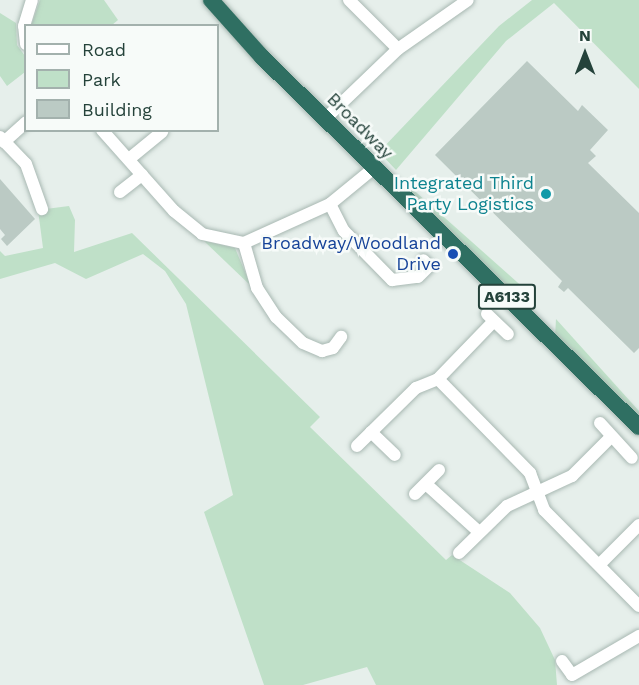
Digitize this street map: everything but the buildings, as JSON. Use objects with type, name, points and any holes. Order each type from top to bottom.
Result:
[{"type":"highway","name":"Broadway","points":[[211,0],[374,168],[639,427]]},
{"type":"street","points":[[25,24],[32,0]]},
{"type":"street","points":[[349,0],[398,49]]},
{"type":"street","points":[[325,119],[398,49],[468,0]]},
{"type":"street","points":[[24,123],[2,139],[26,164],[42,209]]},
{"type":"street","points":[[104,132],[142,175],[202,234],[244,243],[330,204],[374,168]]},
{"type":"street","points":[[129,159],[162,132]]},
{"type":"street","points":[[120,192],[142,175]]},
{"type":"street","points":[[330,204],[352,239],[392,280],[418,277],[429,266],[423,260]]},
{"type":"street","points":[[244,243],[257,288],[283,324],[303,343],[322,351],[333,348],[341,337]]},
{"type":"street","points":[[357,446],[416,388],[438,379],[490,318],[508,334]]},
{"type":"street","points":[[438,379],[530,473],[539,490],[544,510],[600,564],[639,606]]},
{"type":"street","points":[[600,423],[632,458]]},
{"type":"street","points":[[371,432],[395,455]]},
{"type":"street","points":[[459,553],[478,531],[507,506],[572,476],[611,437]]},
{"type":"street","points":[[415,494],[439,470]]},
{"type":"street","points":[[426,484],[478,531]]},
{"type":"street","points":[[600,564],[639,525]]},
{"type":"street","points":[[562,661],[572,675],[639,636]]},
{"type":"green space","points":[[40,0],[104,0],[118,20],[113,24],[32,24]]},
{"type":"green space","points":[[532,0],[639,0],[639,89],[554,3],[506,41],[396,170],[379,152],[499,26]]},
{"type":"green space","points":[[0,13],[16,23],[17,45],[24,55],[24,73],[7,86],[0,76]]},
{"type":"green space","points":[[399,185],[409,186],[535,298],[521,300]]},
{"type":"green space","points":[[69,206],[75,220],[74,252],[132,233],[320,417],[310,427],[446,560],[452,555],[510,593],[540,628],[555,660],[557,685],[376,685],[367,667],[303,685],[264,685],[204,512],[233,495],[186,304],[165,271],[143,254],[86,279],[55,263],[0,279],[0,251],[5,256],[43,248],[38,210]]},
{"type":"green space","points":[[204,241],[235,248],[251,286]]},
{"type":"green space","points":[[556,319],[639,411],[639,415],[555,337]]},
{"type":"place","name":"Integrated Third Party Logistics","points":[[546,194]]},
{"type":"place","name":"Broadway/Woodland Drive","points":[[453,254]]}]
